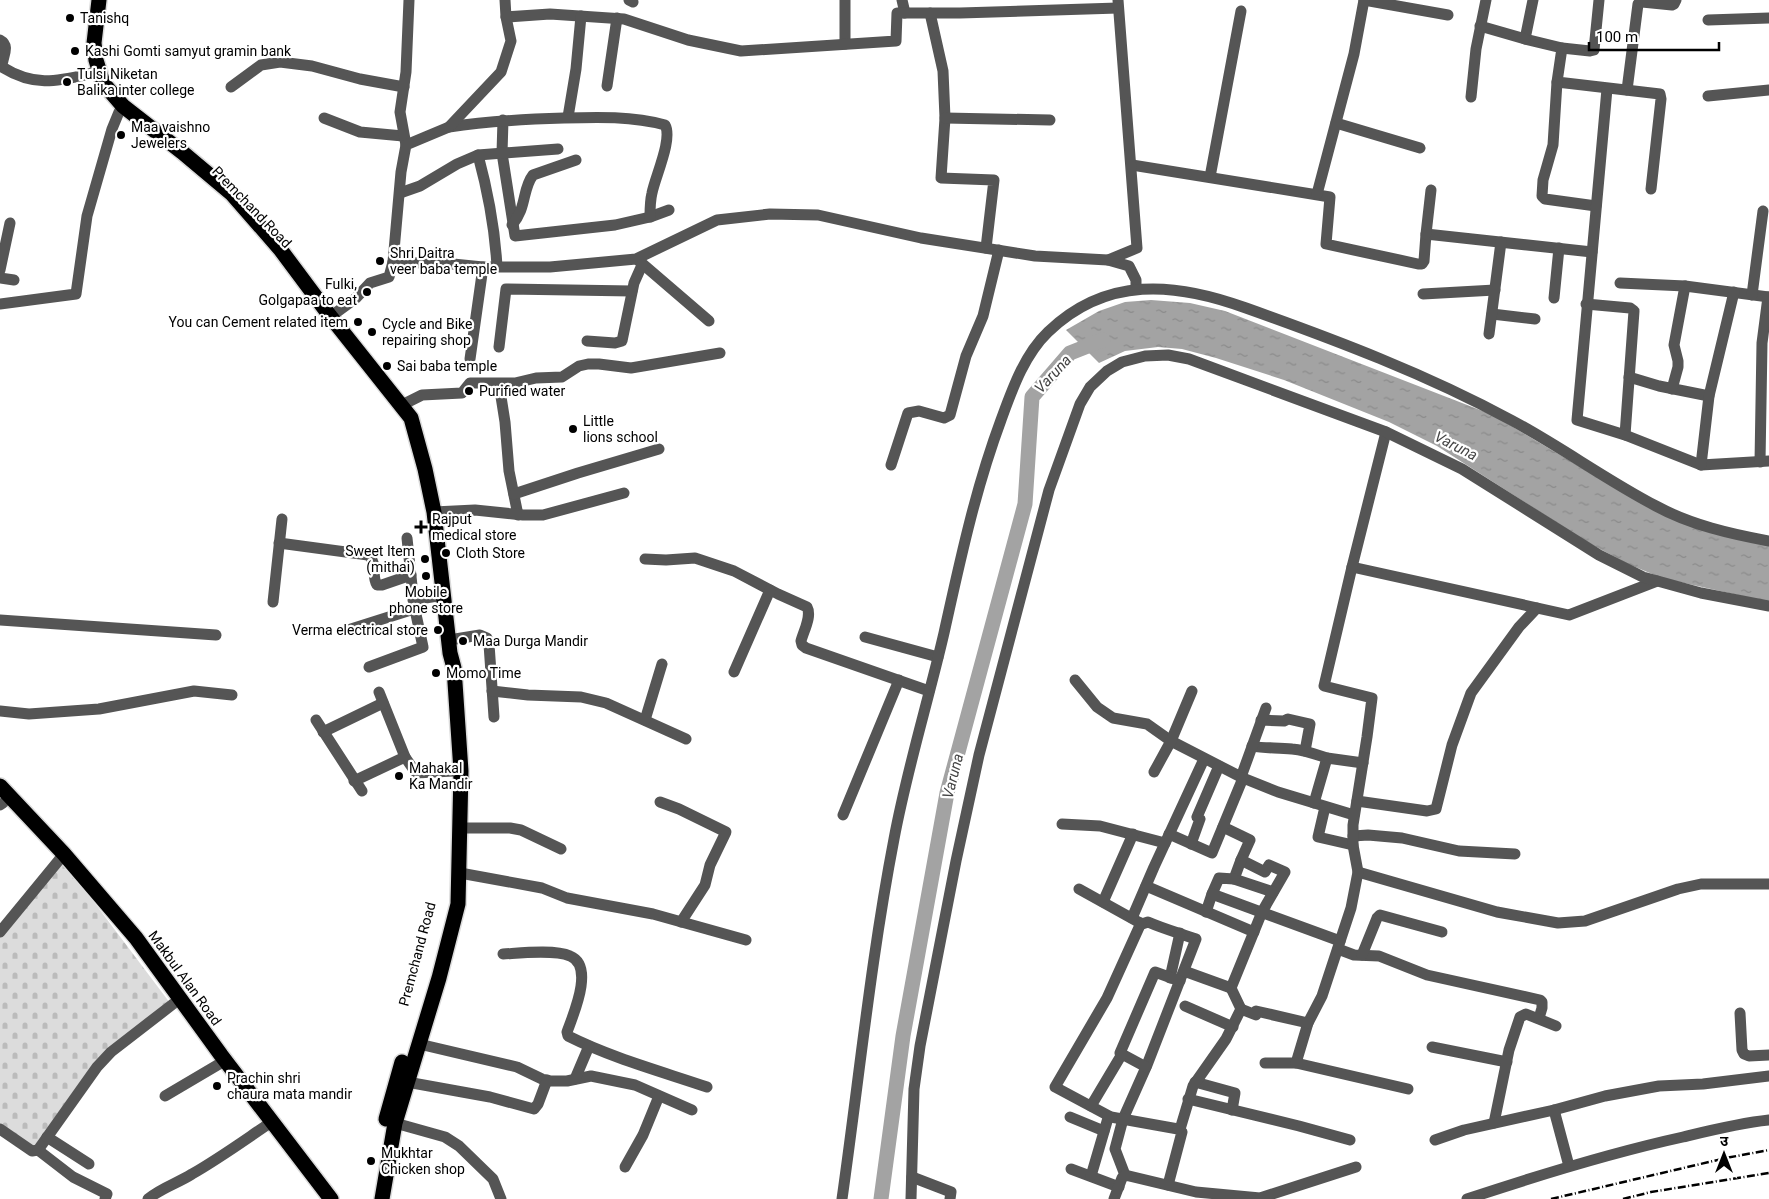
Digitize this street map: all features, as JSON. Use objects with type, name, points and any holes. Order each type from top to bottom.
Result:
[{"type":"highway","name":"Premchand Road","points":[[92,0],[88,52],[94,73],[104,96],[119,112],[194,171],[242,216],[275,252],[402,405],[411,418],[418,438],[434,512],[454,668],[461,771],[460,873],[458,904],[454,921],[395,1123],[382,1199]]},
{"type":"highway","name":"Premchand Road","points":[[98,0],[94,43],[94,73],[123,106],[232,194],[280,249],[328,318],[418,438]]},
{"type":"highway","name":"Premchand Road","points":[[371,1199],[382,1133],[393,1092],[433,969],[446,920],[451,879],[453,771],[446,670],[450,646]]},
{"type":"highway","name":"Makbul Alan Road","points":[[0,786],[60,858]]},
{"type":"highway","name":"Makbul Alan Road","points":[[1,803],[60,858],[136,938],[173,1004],[222,1062]]},
{"type":"highway","name":"Makbul Alan Road","points":[[155,972],[269,1124],[322,1199]]},
{"type":"highway","name":"Makbul Alan Road","points":[[269,1124],[331,1199]]},
{"type":"street","points":[[328,318],[356,298],[370,283],[390,277],[404,140],[400,112],[406,72],[409,0]]},
{"type":"street","points":[[449,127],[501,72],[511,41],[505,0]]},
{"type":"street","points":[[845,0],[845,44]]},
{"type":"street","points":[[902,0],[904,13]]},
{"type":"street","points":[[1317,194],[1354,54],[1364,0],[1448,15]]},
{"type":"street","points":[[1471,97],[1480,26],[1486,0]]},
{"type":"street","points":[[1525,39],[1533,0]]},
{"type":"street","points":[[1480,26],[1562,48],[1590,51],[1594,50],[1599,0]]},
{"type":"street","points":[[1627,90],[1638,4],[1642,2],[1672,5],[1676,0]]},
{"type":"street","points":[[506,17],[550,14],[624,18],[688,40],[740,51],[896,41],[898,13],[1118,4],[1138,248],[1108,260]]},
{"type":"street","points":[[1210,177],[1242,11]]},
{"type":"street","points":[[930,13],[942,71],[945,118],[941,178],[994,180],[986,248]]},
{"type":"street","points":[[568,118],[576,69],[581,16]]},
{"type":"street","points":[[607,86],[617,18]]},
{"type":"street","points":[[1708,20],[1769,18]]},
{"type":"street","points":[[0,40],[4,42],[6,47],[1,67],[27,79],[40,82],[63,80],[94,73]]},
{"type":"street","points":[[1562,48],[1557,82],[1553,145],[1541,192],[1545,199],[1596,206]]},
{"type":"street","points":[[231,87],[260,65],[280,62],[312,66],[360,79],[404,87]]},
{"type":"street","points":[[1557,82],[1660,94],[1651,189]]},
{"type":"street","points":[[1607,89],[1576,418],[1580,422],[1626,435],[1701,465],[1764,462],[1762,343],[1768,297],[1685,286],[1620,283]]},
{"type":"street","points":[[1708,96],[1769,90]]},
{"type":"street","points":[[0,304],[76,294],[87,216],[112,129],[119,112]]},
{"type":"street","points":[[324,118],[360,132],[404,140],[449,127],[503,120],[614,117],[662,124],[666,126],[667,130],[664,153],[651,196],[650,217]]},
{"type":"street","points":[[945,118],[1050,120]]},
{"type":"street","points":[[503,120],[502,153],[514,234],[519,236],[600,228],[650,217],[669,210]]},
{"type":"street","points":[[1336,123],[1420,148]]},
{"type":"street","points":[[400,193],[420,186],[456,164],[478,155],[558,148]]},
{"type":"street","points":[[478,155],[494,226],[497,267]]},
{"type":"street","points":[[512,225],[520,213],[529,180],[533,174],[576,160]]},
{"type":"street","points":[[1132,166],[1330,197],[1326,244],[1422,264],[1424,261],[1430,190]]},
{"type":"street","points":[[1752,295],[1763,211]]},
{"type":"street","points":[[393,262],[483,267],[550,267],[639,262],[717,220],[770,214],[818,215],[921,238],[1040,256],[1108,260],[1129,266],[1136,280],[1136,289]]},
{"type":"street","points":[[0,270],[10,223]]},
{"type":"street","points":[[1426,234],[1592,252]]},
{"type":"street","points":[[1490,334],[1501,242]]},
{"type":"street","points":[[1554,298],[1559,248]]},
{"type":"street","points":[[890,464],[908,413],[919,412],[944,418],[950,415],[966,356],[985,307],[999,250]]},
{"type":"street","points":[[587,341],[615,343],[622,341],[639,262]]},
{"type":"street","points":[[639,262],[709,321]]},
{"type":"street","points":[[470,360],[483,267]]},
{"type":"street","points":[[0,278],[14,280]]},
{"type":"street","points":[[1672,389],[1678,367],[1674,345],[1685,286]]},
{"type":"street","points":[[842,1199],[882,908],[894,840],[907,777],[938,657],[962,548],[991,447],[1010,393],[1036,345],[1047,332],[1068,315],[1088,303],[1112,293],[1150,288],[1181,291],[1241,306],[1442,384],[1515,422],[1658,508],[1717,530],[1769,541]]},
{"type":"street","points":[[500,347],[506,289],[632,292]]},
{"type":"street","points":[[1423,294],[1495,290]]},
{"type":"street","points":[[1701,465],[1709,396],[1734,292]]},
{"type":"street","points":[[1586,304],[1633,309],[1626,435]]},
{"type":"street","points":[[1492,314],[1534,319]]},
{"type":"street","points":[[402,405],[422,395],[462,393],[469,383],[519,383],[536,378],[562,377],[579,366],[588,364],[631,368],[720,353]]},
{"type":"street","points":[[911,1199],[912,1110],[920,1046],[979,755],[1049,490],[1080,404],[1090,387],[1106,371],[1122,362],[1145,356],[1168,354],[1189,359],[1386,432],[1462,469],[1598,555],[1643,577],[1701,593],[1769,606]]},
{"type":"street","points":[[1629,377],[1672,389],[1709,396]]},
{"type":"street","points":[[499,384],[505,422],[509,471],[518,515]]},
{"type":"street","points":[[1296,1063],[1308,1023],[1322,996],[1352,908],[1358,872],[1353,840],[1354,815],[1372,698],[1324,686],[1386,432]]},
{"type":"street","points":[[514,494],[659,449]]},
{"type":"street","points":[[434,512],[476,510],[534,516],[554,513],[624,493]]},
{"type":"street","points":[[273,602],[282,519]]},
{"type":"street","points":[[369,667],[423,647],[414,604],[407,538]]},
{"type":"street","points":[[280,544],[368,555],[374,562],[377,585],[411,575]]},
{"type":"street","points":[[645,559],[694,558],[734,571],[808,609],[801,641],[802,645],[806,648],[929,691]]},
{"type":"street","points":[[1352,567],[1569,616],[1657,581]]},
{"type":"street","points":[[734,672],[770,590]]},
{"type":"street","points":[[351,629],[444,594]]},
{"type":"street","points":[[1357,801],[1427,811],[1436,809],[1452,745],[1471,693],[1519,627],[1537,608]]},
{"type":"street","points":[[0,620],[216,636]]},
{"type":"street","points":[[450,646],[480,636],[487,638],[494,717]]},
{"type":"street","points":[[865,637],[938,657]]},
{"type":"street","points":[[645,720],[662,664]]},
{"type":"street","points":[[843,815],[899,680]]},
{"type":"street","points":[[1075,680],[1097,707],[1105,713],[1122,720],[1147,724],[1171,741],[1242,778],[1278,792],[1354,815]]},
{"type":"street","points":[[0,710],[29,714],[99,709],[194,691],[232,695]]},
{"type":"street","points":[[492,691],[581,698],[606,703],[686,739]]},
{"type":"street","points":[[1154,772],[1171,741],[1192,691]]},
{"type":"street","points":[[323,732],[381,698],[405,757],[416,773],[453,771]]},
{"type":"street","points":[[1062,824],[1100,826],[1133,834],[1167,838],[1191,844],[1212,853],[1242,778],[1266,708]]},
{"type":"street","points":[[1261,720],[1284,722],[1288,719],[1310,724],[1305,751]]},
{"type":"street","points":[[316,720],[362,791]]},
{"type":"street","points":[[1252,746],[1305,751],[1326,758],[1363,763]]},
{"type":"street","points":[[354,780],[405,757]]},
{"type":"street","points":[[1314,803],[1326,758]]},
{"type":"street","points":[[1168,1185],[1182,1132],[1178,1129],[1111,1116],[1055,1087],[1107,998],[1136,921],[1146,886],[1204,759]]},
{"type":"street","points":[[1191,844],[1200,818],[1197,817],[1219,766]]},
{"type":"street","points":[[660,802],[726,832],[710,865],[705,885],[681,922]]},
{"type":"street","points":[[1326,807],[1318,837],[1353,840],[1368,835],[1402,838],[1459,851],[1515,854]]},
{"type":"street","points":[[1223,827],[1250,840],[1234,879]]},
{"type":"street","points":[[461,828],[510,828],[521,830],[561,849]]},
{"type":"street","points":[[1103,902],[1133,834]]},
{"type":"street","points":[[0,932],[60,858]]},
{"type":"street","points":[[1242,860],[1265,872],[1269,865],[1285,872],[1262,912],[1231,988],[1241,1009],[1256,1015],[1256,1011],[1308,1023]]},
{"type":"street","points":[[1358,872],[1497,912],[1558,924],[1585,922],[1678,888],[1701,884],[1769,886]]},
{"type":"street","points":[[460,873],[542,888],[567,898],[653,914],[746,940]]},
{"type":"street","points":[[1206,912],[1219,878],[1234,879],[1273,892]]},
{"type":"street","points":[[1146,886],[1254,932]]},
{"type":"street","points":[[1079,889],[1136,921],[1144,924],[1148,922],[1166,930],[1196,939],[1178,977],[1146,1067],[1123,1119],[1115,1149],[1124,1175],[1114,1199]]},
{"type":"street","points":[[1212,894],[1262,912],[1339,945],[1354,955],[1379,956],[1427,975],[1540,1000],[1542,1008],[1539,1018]]},
{"type":"street","points":[[1362,955],[1377,918],[1380,915],[1442,932]]},
{"type":"street","points":[[1178,977],[1180,933]]},
{"type":"street","points":[[503,954],[561,953],[576,960],[580,971],[580,992],[568,1036],[637,1064],[707,1087]]},
{"type":"street","points":[[1091,1106],[1122,1054],[1120,1053],[1155,972],[1231,988]]},
{"type":"street","points":[[0,1129],[32,1151],[38,1150],[97,1066],[173,1004]]},
{"type":"street","points":[[1184,1006],[1233,1027]]},
{"type":"street","points":[[1178,1129],[1181,1126],[1188,1099],[1196,1082],[1233,1027],[1241,1009]]},
{"type":"street","points":[[1494,1123],[1506,1062],[1520,1017],[1526,1014],[1556,1026]]},
{"type":"street","points":[[1740,1014],[1742,1050],[1744,1054],[1749,1056],[1769,1055]]},
{"type":"street","points":[[419,1044],[513,1066],[547,1080],[558,1081],[592,1076],[626,1084],[642,1088],[692,1110]]},
{"type":"street","points":[[575,1079],[589,1046]]},
{"type":"street","points":[[1432,1047],[1506,1062]]},
{"type":"street","points":[[1122,1054],[1146,1067]]},
{"type":"street","points":[[165,1096],[222,1062]]},
{"type":"street","points":[[1265,1063],[1296,1063],[1408,1089]]},
{"type":"street","points":[[626,1084],[637,1064]]},
{"type":"street","points":[[1435,1140],[1464,1130],[1554,1110],[1605,1096],[1659,1086],[1703,1084],[1769,1076]]},
{"type":"street","points":[[407,1082],[490,1097],[534,1109],[537,1107],[547,1080]]},
{"type":"street","points":[[1196,1082],[1236,1093],[1232,1110]]},
{"type":"street","points":[[625,1167],[643,1135],[659,1096]]},
{"type":"street","points":[[1188,1099],[1350,1140]]},
{"type":"street","points":[[1554,1110],[1569,1166]]},
{"type":"street","points":[[1091,1176],[1108,1118],[1111,1116]]},
{"type":"street","points":[[1070,1117],[1104,1131]]},
{"type":"street","points":[[1467,1199],[1569,1166],[1656,1143],[1743,1123],[1769,1120]]},
{"type":"street","points":[[395,1123],[436,1134],[452,1141],[493,1179],[501,1199]]},
{"type":"street","points":[[148,1199],[159,1191],[190,1176],[269,1124]]},
{"type":"street","points":[[47,1137],[89,1164]]},
{"type":"street","points":[[38,1150],[73,1177],[107,1194],[105,1199]]},
{"type":"street","points":[[1124,1175],[1168,1185],[1196,1196],[1260,1198],[1281,1196],[1356,1167]]},
{"type":"street","points":[[1071,1170],[1119,1186]]},
{"type":"street","points":[[912,1177],[951,1192],[950,1199]]},
{"type":"green space","points":[[60,857],[170,1003],[91,1067],[32,1149],[0,1126],[0,932]]},
{"type":"water","points":[[1151,300],[1190,303],[1225,311],[1493,415],[1646,506],[1769,544],[1769,602],[1662,578],[1628,564],[1587,542],[1437,446],[1389,422],[1284,380],[1182,349],[1158,347],[1125,351],[1099,363],[1066,330],[1099,311],[1125,302]]},
{"type":"waterway","name":"Varuna","points":[[881,1199],[903,1036],[947,793],[1025,504],[1032,397],[1070,353],[1103,340]]},
{"type":"railway","points":[[1551,1199],[1726,1158],[1769,1150]]},
{"type":"railway","points":[[1623,1199],[1651,1192],[1769,1173]]},
{"type":"place","name":"Tanishq","points":[[70,18]]},
{"type":"place","name":"Kashi Gomti samyut gramin bank","points":[[75,51]]},
{"type":"place","name":"Tulsi Niketan Balika inter college","points":[[67,82]]},
{"type":"place","name":"Maa vaishno Jewelers","points":[[121,135]]},
{"type":"place","name":"Shri Daitra veer baba temple","points":[[380,261]]},
{"type":"place","name":"Fulki, Golgapaa to eat","points":[[367,292]]},
{"type":"place","name":"You can Cement related item","points":[[358,322]]},
{"type":"place","name":"Cycle and Bike repairing shop","points":[[372,332]]},
{"type":"place","name":"Sai baba temple","points":[[387,366]]},
{"type":"place","name":"Purified water","points":[[469,391]]},
{"type":"place","name":"Little lions school","points":[[573,429]]},
{"type":"place","name":"Rajput medical store","points":[[421,527]]},
{"type":"place","name":"Cloth Store","points":[[446,553]]},
{"type":"place","name":"Sweet Item (mithai)","points":[[425,559]]},
{"type":"place","name":"Mobile phone store","points":[[426,576]]},
{"type":"place","name":"Verma electrical store","points":[[438,630]]},
{"type":"place","name":"Maa Durga Mandir","points":[[463,641]]},
{"type":"place","name":"Momo Time","points":[[436,673]]},
{"type":"place","name":"Mahakal Ka Mandir","points":[[399,776]]},
{"type":"place","name":"Prachin shri chaura mata mandir","points":[[217,1086]]},
{"type":"place","name":"Mukhtar Chicken shop","points":[[371,1161]]}]
